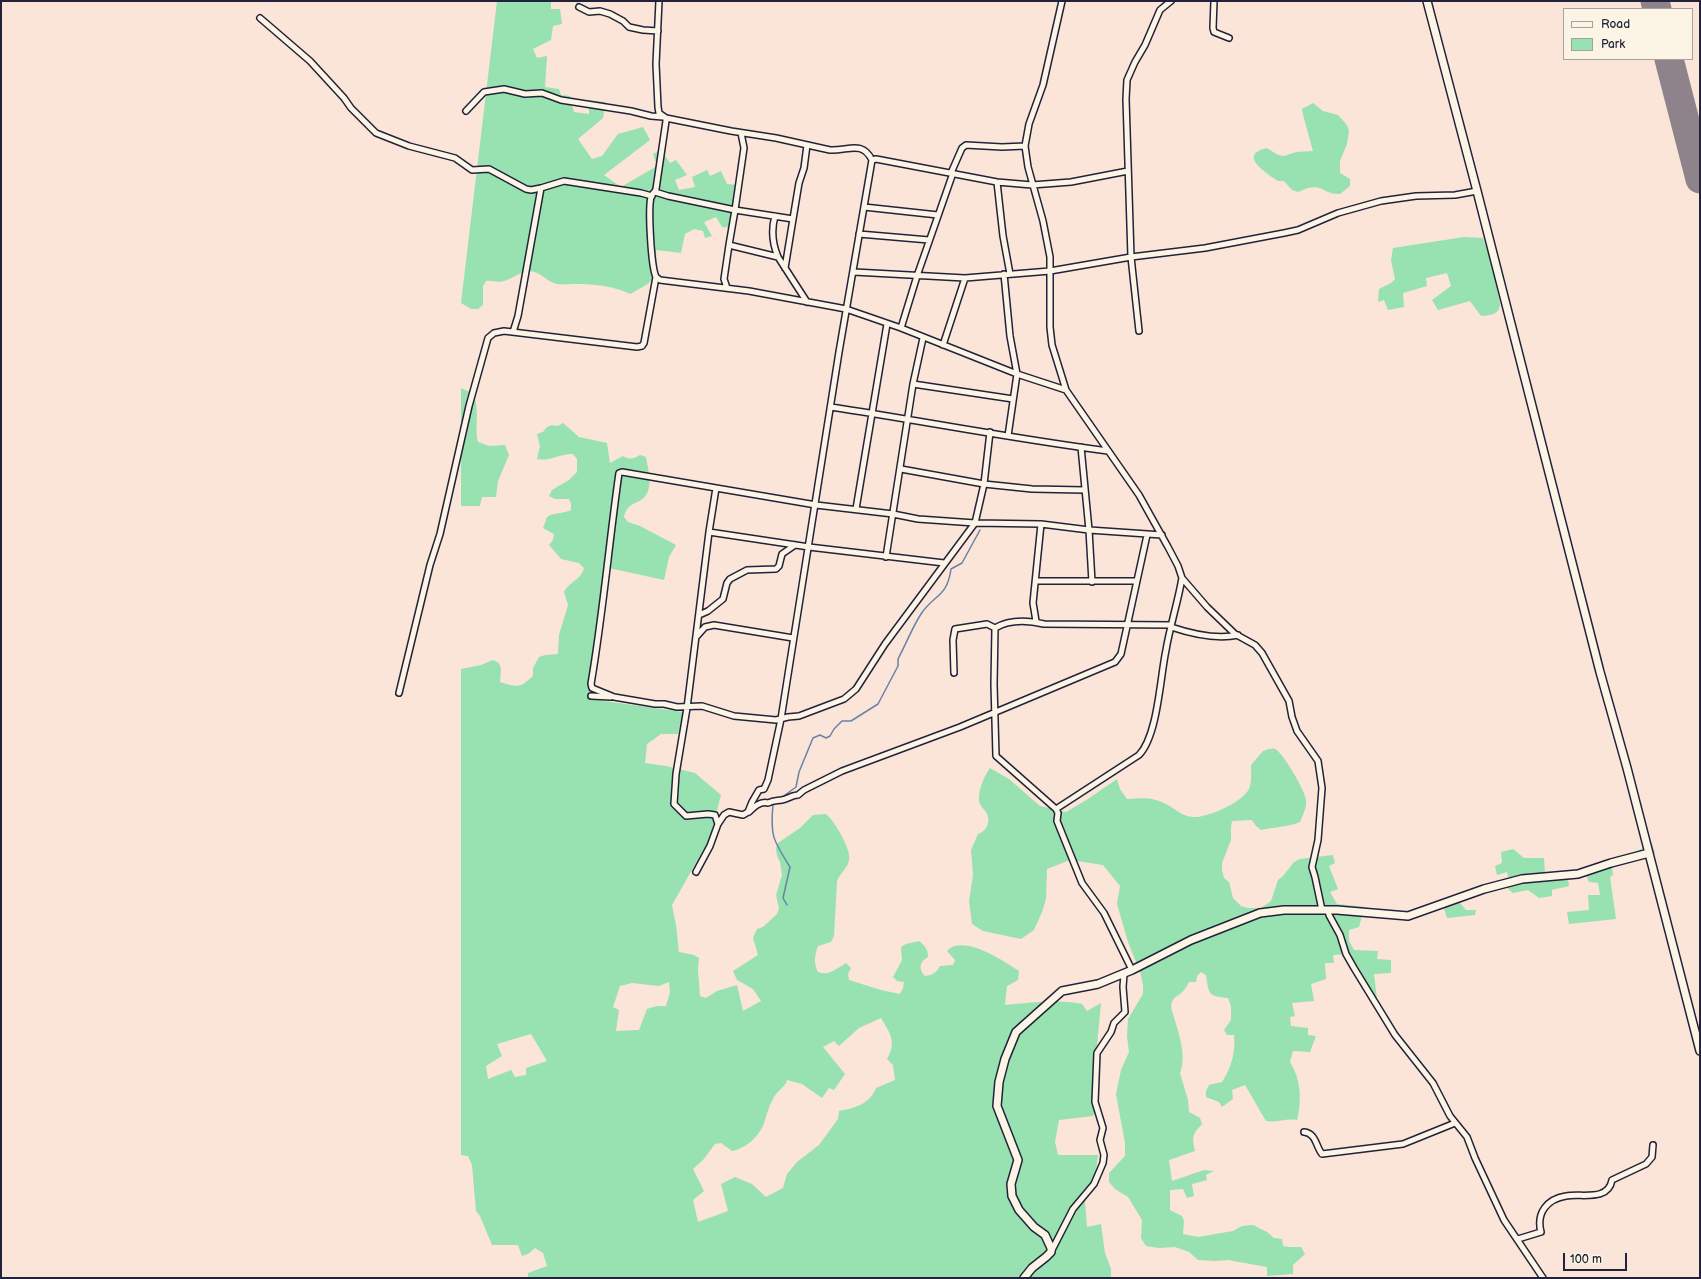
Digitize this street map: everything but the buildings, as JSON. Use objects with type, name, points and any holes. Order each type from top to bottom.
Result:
[{"type":"street","points":[[659,1],[656,64],[658,107],[659,113],[665,117]]},
{"type":"street","points":[[1062,1],[1043,84],[1029,124],[1025,146],[1032,185],[1043,221],[1050,257],[1050,321],[1052,345],[1066,390],[1139,495],[1162,535],[1178,566],[1182,578],[1207,608],[1238,635],[1255,645],[1262,653],[1289,701],[1292,717],[1297,731],[1318,761],[1322,788],[1318,840],[1312,867],[1325,910],[1340,935],[1346,954],[1395,1035],[1433,1083],[1450,1116],[1467,1137],[1475,1158],[1504,1220],[1543,1278]]},
{"type":"street","points":[[1139,331],[1131,257],[1126,99],[1127,80],[1145,45],[1158,13],[1164,5],[1171,1]]},
{"type":"street","points":[[1214,1],[1214,32],[1229,38]]},
{"type":"street","points":[[1427,1],[1478,191],[1600,672],[1649,853],[1700,1051]]},
{"type":"street","points":[[579,7],[589,12],[600,11],[610,14],[622,20],[629,27],[658,31]]},
{"type":"street","points":[[260,18],[310,61],[344,98],[351,108],[376,133],[409,146],[455,158],[472,170],[490,169],[526,189],[531,190],[564,181],[668,196],[735,210],[793,219]]},
{"type":"street","points":[[466,111],[484,92],[504,89],[525,94],[542,93],[561,100],[631,111],[651,116],[665,117],[830,150],[850,147],[863,148],[868,152],[872,160],[854,272],[846,309],[781,719],[768,780],[764,790],[760,790],[752,802],[748,812]]},
{"type":"street","points":[[399,693],[428,573],[440,534],[465,421],[488,338],[494,333],[513,332],[586,342],[642,346],[656,277],[654,272],[651,243],[654,194],[663,148],[665,117]]},
{"type":"street","points":[[726,288],[724,279],[744,148],[741,133]]},
{"type":"street","points":[[785,268],[799,183],[804,168],[806,145]]},
{"type":"street","points":[[901,328],[959,153],[966,145],[1002,147],[1025,146]]},
{"type":"street","points":[[872,160],[876,159],[997,182],[1032,185],[1071,182],[1128,171]]},
{"type":"street","points":[[997,182],[1003,236],[1010,274]]},
{"type":"street","points":[[513,332],[518,316],[542,188]]},
{"type":"street","points":[[854,272],[965,278],[1050,271],[1131,257],[1173,253],[1284,233],[1298,230],[1338,213],[1381,201],[1416,196],[1456,195],[1478,191]]},
{"type":"street","points":[[864,207],[938,215]]},
{"type":"street","points":[[775,216],[773,223],[773,236],[778,257],[807,302]]},
{"type":"street","points":[[859,234],[929,240]]},
{"type":"street","points":[[729,245],[778,257]]},
{"type":"street","points":[[1004,274],[1010,336],[1017,374],[1008,436]]},
{"type":"street","points":[[656,277],[660,280],[726,288],[846,309],[901,328],[1017,374],[1066,390]]},
{"type":"street","points":[[943,345],[965,278]]},
{"type":"street","points":[[856,509],[887,324]]},
{"type":"street","points":[[886,557],[901,469],[913,384],[923,338]]},
{"type":"street","points":[[913,384],[1013,399]]},
{"type":"street","points":[[831,407],[1108,451]]},
{"type":"street","points":[[591,696],[614,697],[687,708],[702,706],[734,716],[776,720],[799,716],[851,695],[885,644],[975,523],[984,484],[990,432]]},
{"type":"street","points":[[1080,447],[1089,530],[1092,582]]},
{"type":"street","points":[[901,469],[984,484],[1032,489],[1084,490]]},
{"type":"street","points":[[614,697],[592,688],[591,684],[620,473],[624,472],[816,504],[893,514],[918,519],[975,523],[1041,524],[1089,530],[1162,535]]},
{"type":"street","points":[[716,488],[687,708],[676,774],[674,804],[686,816],[708,814],[715,815],[718,824]]},
{"type":"street","points":[[1036,621],[1033,603],[1041,524]]},
{"type":"street","points":[[709,532],[809,547],[944,563]]},
{"type":"street","points":[[696,872],[710,846],[718,824],[724,815],[729,812],[742,815],[765,802],[768,803],[774,800],[783,800],[793,795],[798,795],[804,790],[842,771],[946,732],[1115,662],[1121,654],[1147,535]]},
{"type":"street","points":[[699,615],[708,611],[723,599],[727,583],[730,579],[747,570],[776,569],[782,554],[787,549],[796,545]]},
{"type":"street","points":[[1056,809],[1116,771],[1144,750],[1150,735],[1155,714],[1171,626],[1182,578]]},
{"type":"street","points":[[1036,581],[1137,581]]},
{"type":"street","points":[[995,628],[1008,622],[1036,621],[1044,624],[1128,624],[1171,626],[1187,632],[1209,636],[1230,637],[1238,635]]},
{"type":"street","points":[[696,641],[699,632],[705,627],[714,624],[793,638]]},
{"type":"street","points":[[954,673],[953,640],[955,629],[987,624],[995,628]]},
{"type":"street","points":[[995,628],[994,684],[996,712],[996,756],[1056,809],[1058,813],[1057,821],[1082,883],[1104,913],[1132,970]]},
{"type":"street","points":[[1051,1252],[1047,1237],[1034,1227],[1019,1210],[1012,1196],[1011,1184],[1018,1160],[997,1106],[1000,1075],[1016,1032],[1062,991],[1098,984],[1124,974],[1191,940],[1257,914],[1284,910],[1325,910],[1408,916],[1484,889],[1522,879],[1578,874],[1649,853]]},
{"type":"street","points":[[1024,1278],[1032,1268],[1051,1252],[1073,1209],[1094,1184],[1103,1163],[1104,1155],[1100,1140],[1103,1128],[1095,1102],[1096,1053],[1111,1032],[1114,1023],[1125,1012],[1123,987],[1124,974]]},
{"type":"street","points":[[1304,1132],[1311,1134],[1315,1139],[1318,1149],[1322,1154],[1327,1155],[1351,1150],[1403,1144],[1455,1123]]},
{"type":"street","points":[[1518,1239],[1541,1232],[1539,1224],[1540,1216],[1543,1210],[1551,1202],[1566,1196],[1597,1195],[1607,1190],[1611,1186],[1612,1180],[1646,1164],[1652,1157],[1653,1145]]},
{"type":"green space","points":[[497,1],[551,1],[551,9],[560,9],[562,24],[553,26],[551,40],[533,49],[537,58],[547,56],[545,87],[559,89],[561,95],[570,96],[574,112],[589,114],[589,100],[606,102],[603,118],[578,139],[592,159],[602,156],[618,134],[643,127],[650,140],[604,175],[621,187],[657,166],[653,154],[661,150],[670,163],[676,160],[687,175],[675,180],[679,190],[695,187],[692,177],[707,170],[710,176],[721,171],[727,184],[740,185],[734,228],[722,227],[716,217],[704,222],[712,236],[705,238],[703,231],[694,229],[685,234],[681,253],[656,250],[656,273],[654,278],[630,294],[617,289],[596,285],[557,284],[533,271],[529,271],[523,272],[504,281],[486,281],[483,286],[483,305],[478,309],[471,309],[461,303]]},
{"type":"green space","points":[[1313,103],[1323,111],[1338,115],[1347,125],[1349,131],[1347,144],[1340,161],[1340,173],[1350,179],[1350,186],[1340,194],[1329,192],[1317,187],[1312,187],[1298,192],[1292,190],[1284,181],[1278,181],[1262,169],[1254,160],[1254,155],[1258,151],[1267,148],[1278,155],[1284,156],[1296,152],[1313,151],[1302,109]]},
{"type":"green space","points":[[1464,237],[1483,238],[1491,261],[1500,304],[1498,310],[1494,314],[1481,316],[1470,301],[1438,310],[1432,300],[1451,286],[1447,273],[1426,278],[1427,286],[1403,293],[1404,307],[1388,310],[1384,300],[1378,302],[1379,289],[1391,283],[1395,279],[1391,260],[1393,248]]},
{"type":"green space","points":[[461,388],[471,393],[475,399],[477,410],[478,442],[489,446],[505,445],[509,455],[498,481],[496,497],[482,497],[480,506],[461,506]]},
{"type":"green space","points":[[563,423],[579,437],[607,443],[610,463],[623,456],[634,458],[640,455],[646,457],[650,480],[648,491],[641,500],[632,504],[628,508],[624,517],[628,522],[640,526],[676,545],[669,557],[664,580],[609,568],[590,699],[683,712],[678,734],[661,734],[647,744],[645,763],[695,773],[721,795],[710,838],[672,905],[679,952],[694,955],[699,958],[698,970],[700,996],[706,998],[717,991],[737,985],[743,1011],[761,1001],[753,989],[737,980],[733,971],[758,955],[753,938],[757,929],[763,927],[777,914],[779,908],[776,895],[782,875],[776,849],[778,843],[800,828],[813,815],[826,814],[842,836],[848,850],[849,860],[847,866],[837,881],[834,936],[831,942],[818,946],[816,952],[815,962],[818,972],[826,973],[836,970],[846,963],[851,968],[848,974],[849,980],[900,994],[904,982],[897,981],[893,977],[902,960],[901,947],[906,944],[919,941],[924,946],[927,950],[928,957],[921,963],[920,968],[925,976],[934,973],[940,966],[953,965],[955,960],[947,951],[954,946],[963,945],[984,951],[1019,971],[1018,980],[1007,986],[1005,1005],[1063,1002],[1082,1004],[1087,1011],[1101,1003],[1094,1077],[1093,1106],[1095,1112],[1093,1116],[1059,1120],[1055,1142],[1058,1155],[1098,1155],[1096,1171],[1085,1202],[1087,1227],[1101,1224],[1105,1253],[1111,1269],[1111,1278],[528,1278],[528,1273],[547,1266],[543,1253],[535,1248],[528,1254],[522,1256],[518,1245],[492,1245],[480,1216],[476,1211],[472,1165],[468,1156],[461,1155],[461,669],[481,665],[493,660],[499,663],[501,669],[500,682],[518,686],[533,676],[533,668],[539,657],[558,654],[559,635],[568,605],[564,592],[566,588],[583,572],[584,568],[579,563],[561,559],[549,545],[553,540],[554,534],[543,528],[547,517],[571,510],[569,499],[555,499],[549,496],[552,490],[569,480],[577,472],[577,459],[573,454],[542,460],[537,459],[540,446],[537,434],[543,432],[549,426],[558,426]],"holes":[[[669,982],[670,992],[666,1006],[657,1006],[647,1009],[639,1030],[616,1031],[619,1010],[613,1007],[620,986],[632,983],[659,986]],[[881,1018],[891,1038],[892,1048],[887,1059],[893,1065],[895,1080],[876,1088],[866,1102],[839,1111],[838,1119],[819,1145],[797,1162],[787,1174],[783,1188],[766,1197],[752,1184],[735,1177],[721,1184],[728,1211],[698,1222],[693,1200],[704,1191],[693,1169],[703,1160],[715,1144],[721,1143],[732,1151],[742,1148],[756,1137],[762,1128],[774,1097],[784,1086],[787,1080],[802,1084],[822,1098],[829,1088],[834,1090],[845,1074],[823,1047],[834,1041],[839,1046],[859,1028]],[[531,1034],[547,1061],[526,1068],[526,1075],[515,1077],[511,1070],[488,1079],[486,1066],[502,1056],[497,1044]]]},
{"type":"green space","points":[[1269,749],[1278,751],[1288,764],[1302,789],[1306,800],[1306,805],[1300,822],[1291,825],[1261,830],[1252,820],[1232,821],[1231,840],[1222,863],[1222,870],[1224,878],[1229,882],[1233,898],[1241,906],[1248,908],[1261,908],[1271,901],[1278,880],[1294,862],[1300,859],[1333,855],[1335,863],[1329,866],[1338,889],[1330,892],[1337,904],[1365,907],[1364,909],[1405,913],[1433,906],[1509,880],[1507,872],[1497,875],[1495,866],[1502,863],[1501,852],[1513,849],[1524,858],[1544,858],[1545,874],[1574,872],[1604,860],[1624,857],[1652,844],[1655,853],[1612,866],[1613,875],[1610,877],[1616,919],[1569,924],[1567,912],[1589,910],[1588,895],[1600,895],[1598,883],[1589,882],[1586,874],[1568,879],[1569,886],[1552,890],[1552,896],[1539,898],[1528,890],[1513,893],[1504,885],[1460,899],[1459,902],[1466,910],[1476,910],[1475,915],[1447,918],[1443,905],[1408,917],[1362,916],[1359,927],[1349,930],[1349,941],[1354,950],[1378,951],[1377,959],[1391,960],[1391,973],[1374,974],[1377,999],[1350,954],[1333,955],[1334,963],[1325,963],[1326,979],[1311,984],[1314,1001],[1292,1003],[1295,1016],[1290,1017],[1291,1026],[1308,1028],[1308,1035],[1316,1036],[1310,1052],[1293,1051],[1290,1062],[1294,1069],[1300,1090],[1300,1105],[1297,1120],[1266,1121],[1245,1085],[1232,1090],[1233,1099],[1222,1107],[1219,1102],[1206,1097],[1206,1091],[1209,1085],[1222,1082],[1232,1060],[1234,1035],[1227,1035],[1224,1030],[1231,1020],[1231,1006],[1228,998],[1213,995],[1209,991],[1206,975],[1201,972],[1197,976],[1196,982],[1189,982],[1183,991],[1174,999],[1171,1007],[1182,1049],[1183,1057],[1180,1073],[1188,1100],[1189,1112],[1200,1118],[1202,1124],[1194,1136],[1193,1142],[1195,1151],[1169,1160],[1172,1181],[1204,1170],[1214,1171],[1206,1175],[1207,1180],[1192,1184],[1194,1196],[1187,1198],[1183,1189],[1170,1190],[1170,1210],[1182,1216],[1184,1221],[1183,1234],[1198,1237],[1233,1231],[1242,1226],[1253,1225],[1267,1232],[1274,1238],[1282,1239],[1283,1246],[1301,1247],[1305,1254],[1293,1265],[1293,1274],[1267,1276],[1267,1267],[1228,1260],[1198,1260],[1189,1252],[1175,1247],[1159,1248],[1146,1246],[1141,1238],[1142,1220],[1128,1197],[1115,1189],[1109,1182],[1109,1173],[1125,1156],[1125,1143],[1116,1094],[1121,1070],[1129,1052],[1127,1036],[1128,1019],[1143,994],[1143,985],[1140,972],[1128,942],[1117,904],[1120,886],[1103,865],[1070,860],[1047,869],[1046,899],[1042,912],[1034,930],[1021,939],[983,931],[972,924],[969,901],[973,875],[971,850],[978,834],[985,829],[988,823],[987,814],[980,805],[979,793],[990,768],[1009,779],[1040,806],[1066,812],[1117,779],[1120,789],[1127,799],[1142,798],[1156,800],[1186,816],[1199,817],[1224,809],[1245,794],[1251,783],[1251,765],[1263,751]]},
{"type":"waterway","points":[[781,798],[796,787],[799,772],[813,738],[820,735],[826,738],[830,736],[834,729],[842,721],[851,721],[878,704],[898,666],[898,659],[918,619],[926,608],[943,591],[951,569],[962,563],[980,530]]},
{"type":"waterway","points":[[775,803],[773,804],[772,815],[774,837],[776,844],[790,867],[783,898],[787,905]]},
{"type":"runway","points":[[1655,1],[1657,8]]},
{"type":"runway","points":[[1669,60],[1700,179]]}]
